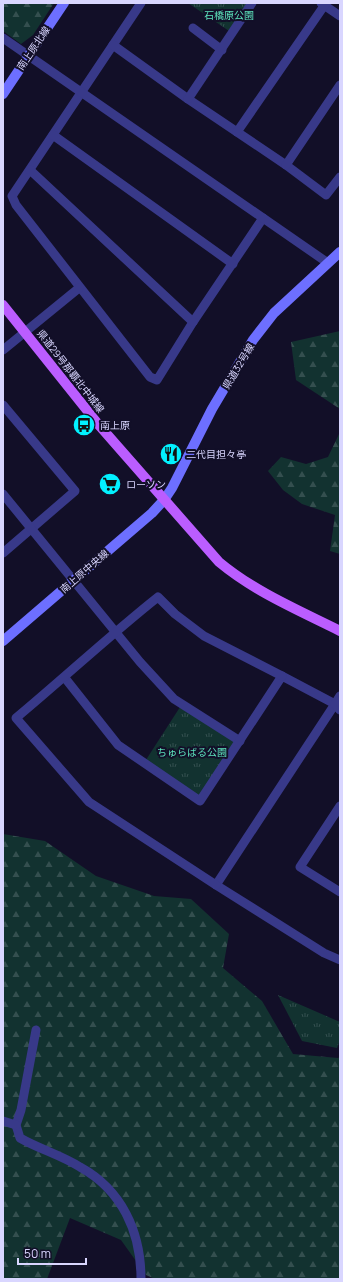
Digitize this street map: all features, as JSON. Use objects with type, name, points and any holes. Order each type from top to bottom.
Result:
[{"type":"main road","name":"県道29号那覇北中城線","points":[[3,305],[98,424],[219,562],[232,573],[275,600],[340,631]]},
{"type":"street","name":"南上原北線","points":[[3,94],[64,3]]},
{"type":"street","points":[[141,3],[12,196],[16,205],[79,288],[150,377],[157,380],[193,322],[263,218]]},
{"type":"street","points":[[188,99],[252,3]]},
{"type":"street","points":[[236,132],[324,4],[340,16]]},
{"type":"street","points":[[193,28],[222,50]]},
{"type":"street","points":[[3,38],[328,263]]},
{"type":"street","points":[[114,45],[188,99],[286,165],[326,194],[340,177]]},
{"type":"street","points":[[286,165],[340,85]]},
{"type":"street","points":[[53,135],[233,264]]},
{"type":"street","points":[[30,170],[193,322]]},
{"type":"street","name":"県道32号線","points":[[164,500],[212,409],[253,340],[274,313],[340,252]]},
{"type":"street","points":[[3,350],[79,288]]},
{"type":"street","points":[[3,405],[75,491],[3,553]]},
{"type":"street","points":[[3,494],[115,631],[174,699],[240,741]]},
{"type":"street","name":"南上原中央線","points":[[3,641],[164,500]]},
{"type":"street","points":[[337,707],[282,676],[204,636],[175,614],[158,597],[115,631],[65,678],[16,718],[89,802],[324,953],[340,960]]},
{"type":"street","points":[[65,678],[118,745],[200,801],[282,676]]},
{"type":"street","points":[[216,885],[337,707],[340,696]]},
{"type":"street","points":[[340,806],[300,867],[340,892]]},
{"type":"street","points":[[36,1030],[21,1110],[16,1125],[20,1138],[81,1167],[110,1189],[124,1208],[134,1233],[141,1259],[141,1279]]},
{"type":"street","points":[[3,1121],[16,1125]]},
{"type":"green space","points":[[3,3],[54,3],[33,35],[21,44],[3,31]]},
{"type":"green space","name":"石橋原公園","points":[[188,3],[252,3],[232,33]]},
{"type":"green space","points":[[340,331],[340,409],[296,380],[291,342]]},
{"type":"green space","points":[[340,432],[340,554],[330,551],[335,515],[302,504],[283,490],[268,471],[281,457],[306,464],[328,457]]},
{"type":"green space","name":"ちゅらばる公園","points":[[182,704],[240,741],[200,801],[144,763]]},
{"type":"green space","points":[[3,834],[45,841],[96,876],[154,896],[191,899],[229,934],[223,968],[262,1001],[293,1054],[340,1057],[340,1279],[155,1279],[146,1275],[121,1240],[70,1218],[47,1279],[3,1279]]},
{"type":"green space","points":[[278,995],[340,1022],[340,1040],[337,1048],[302,1041]]},
{"type":"place","name":"南上原","points":[[84,425]]},
{"type":"place","name":"二代目担々亭","points":[[171,454]]},
{"type":"place","name":"ローソン","points":[[110,484]]}]
